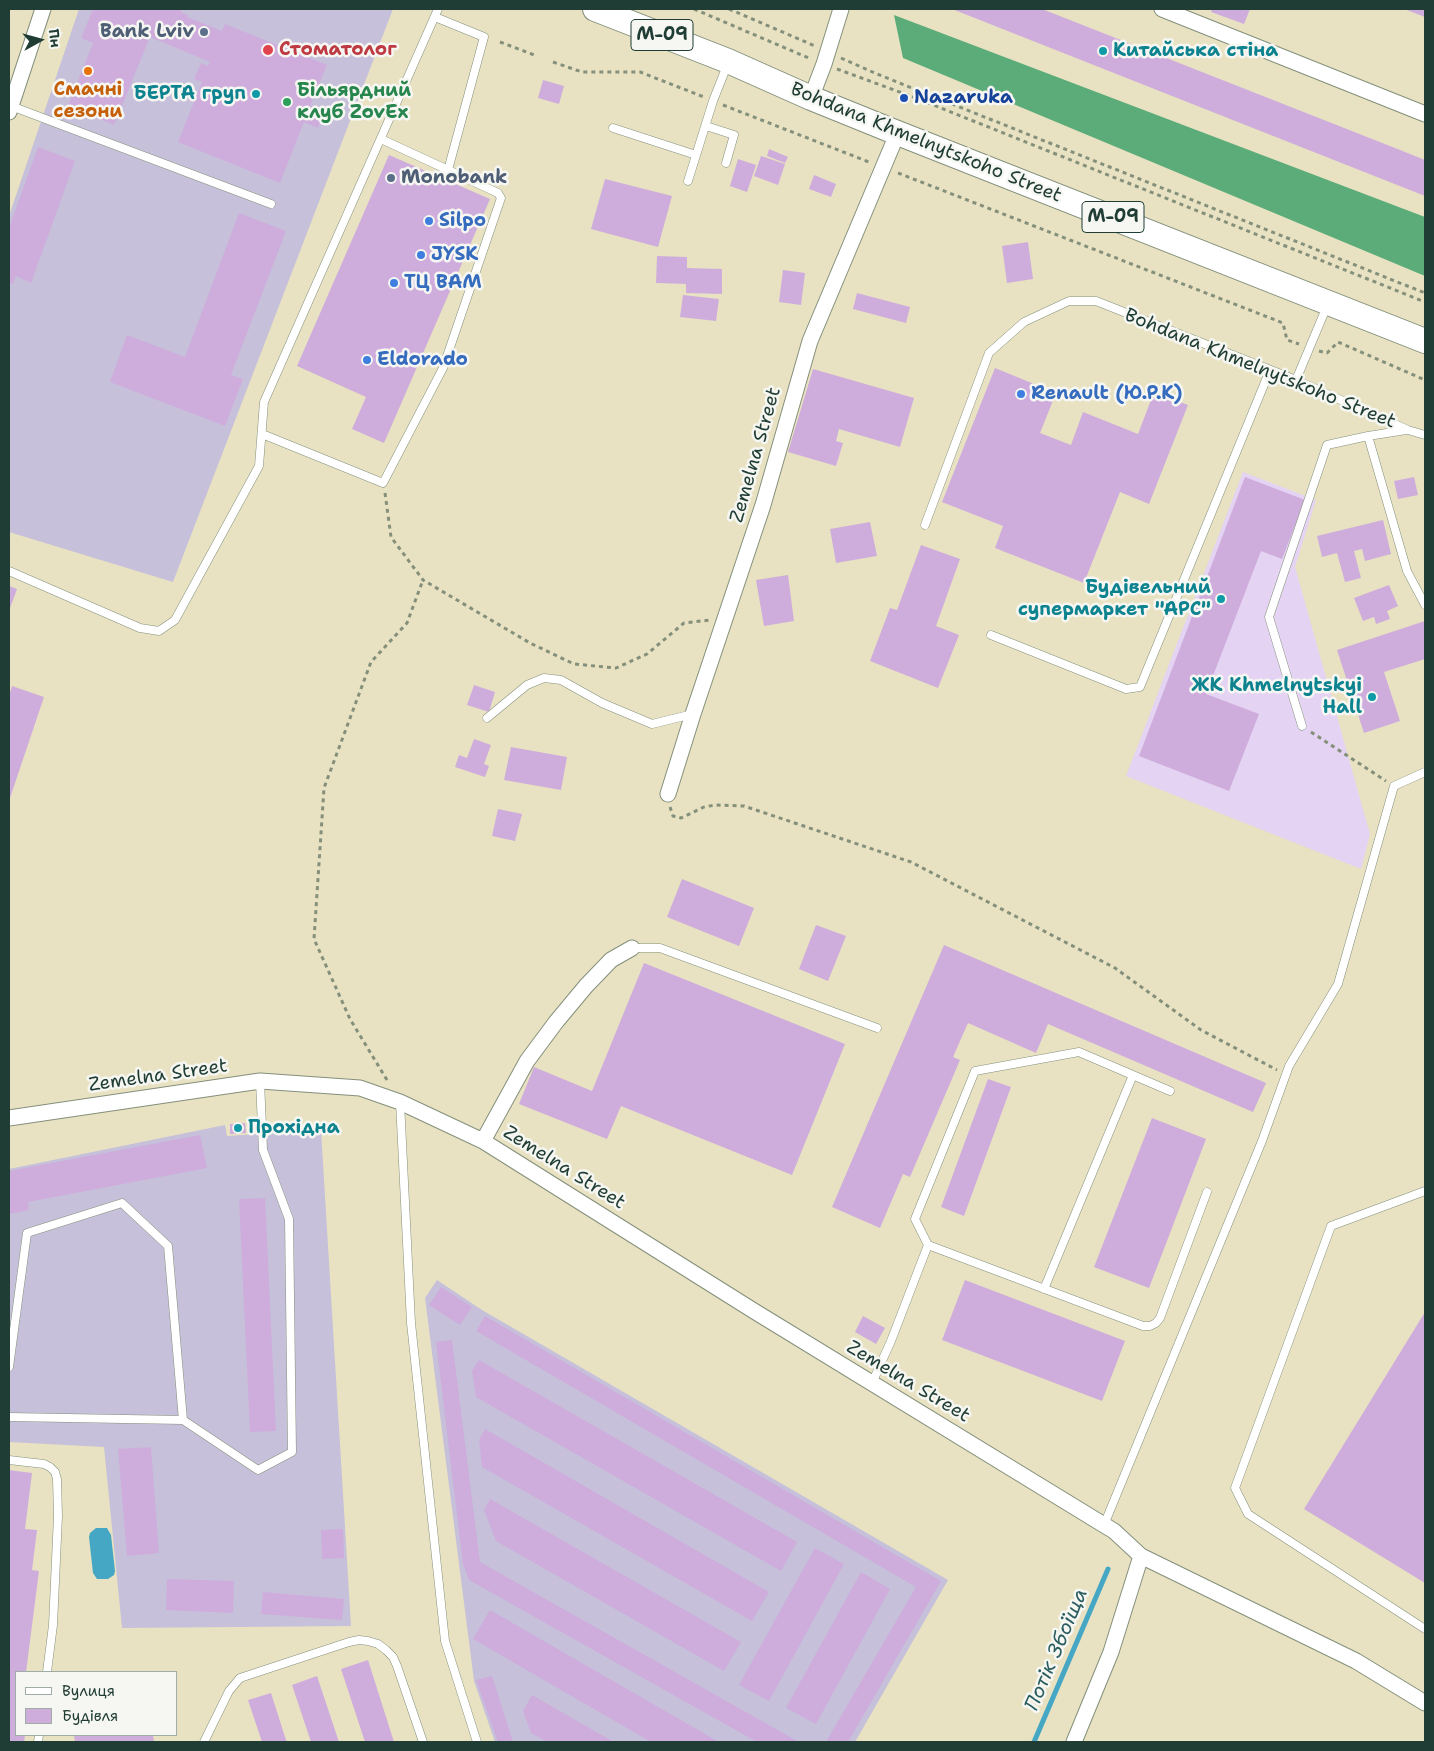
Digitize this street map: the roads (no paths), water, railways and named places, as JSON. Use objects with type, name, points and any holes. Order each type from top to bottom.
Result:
[{"type":"main road","name":"Bohdana Khmelnytskoho Street","points":[[595,9],[728,61],[811,98],[1425,341]]},
{"type":"street","points":[[9,107],[44,9]]},
{"type":"street","points":[[811,98],[841,9]]},
{"type":"street","points":[[1162,9],[1425,114]]},
{"type":"street","name":"Zemelna Street","points":[[668,794],[763,505],[810,341],[898,132]]},
{"type":"street","name":"Zemelna Street","points":[[483,1141],[527,1061],[556,1022],[611,960],[632,948]]},
{"type":"street","name":"Zemelna Street","points":[[9,1118],[260,1081],[360,1088],[400,1102],[483,1141],[754,1311],[1114,1531],[1141,1556],[1356,1661],[1425,1703]]},
{"type":"street","points":[[1074,1742],[1111,1652],[1141,1556]]},
{"type":"lane","points":[[9,571],[140,628],[158,631],[175,620],[260,466],[264,402],[438,9]]},
{"type":"lane","points":[[435,18],[484,37],[448,170]]},
{"type":"lane","points":[[688,181],[713,101],[728,61]]},
{"type":"lane","points":[[9,107],[271,204]]},
{"type":"lane","points":[[706,126],[734,135],[726,163]]},
{"type":"lane","points":[[613,128],[696,155]]},
{"type":"lane","points":[[262,434],[384,483],[443,368],[501,198],[498,193],[381,139]]},
{"type":"lane","name":"Bohdana Khmelnytskoho Street","points":[[924,525],[989,354],[1024,322],[1069,301],[1096,301],[1296,380],[1408,430],[1425,435]]},
{"type":"lane","points":[[1296,380],[1328,302]]},
{"type":"lane","points":[[991,635],[1126,689],[1140,687],[1270,370]]},
{"type":"lane","points":[[1302,726],[1269,617],[1328,445],[1408,430]]},
{"type":"lane","points":[[1368,436],[1408,572],[1425,605]]},
{"type":"lane","points":[[487,718],[527,685],[544,678],[561,680],[602,703],[652,724],[693,714]]},
{"type":"lane","points":[[1104,1525],[1262,1141],[1289,1066],[1338,984],[1394,786],[1425,772]]},
{"type":"lane","points":[[632,948],[660,948],[877,1028]]},
{"type":"lane","points":[[1170,1091],[1079,1052],[975,1071],[915,1219],[928,1245],[1143,1326],[1150,1326],[1160,1318],[1207,1192]]},
{"type":"lane","points":[[1044,1289],[1133,1075]]},
{"type":"lane","points":[[9,1417],[183,1420],[258,1470],[292,1452],[289,1219],[263,1150],[260,1081]]},
{"type":"lane","points":[[400,1102],[411,1323],[445,1641],[477,1742]]},
{"type":"lane","points":[[1425,1191],[1331,1226],[1235,1488],[1248,1514],[1425,1628]]},
{"type":"lane","points":[[9,1367],[27,1233],[122,1203],[168,1246],[183,1420]]},
{"type":"lane","points":[[872,1383],[928,1245]]},
{"type":"lane","points":[[9,1460],[44,1464],[55,1472],[57,1479],[58,1516],[53,1625],[47,1671]]},
{"type":"lane","points":[[204,1742],[229,1691],[240,1678],[358,1640],[378,1644],[393,1657],[398,1666],[423,1742]]},
{"type":"water","points":[[96,1528],[107,1528],[111,1535],[115,1571],[114,1575],[108,1579],[97,1579],[93,1573],[89,1537],[90,1533]]},
{"type":"waterway","name":"Потік Збоїща","points":[[1034,1742],[1108,1569]]},
{"type":"place","name":"Bank Lviv","points":[[204,32]]},
{"type":"place","name":"Стоматолог","points":[[268,50]]},
{"type":"place","name":"Китайська стіна","points":[[1103,51]]},
{"type":"place","name":"Смачні сезони","points":[[88,71]]},
{"type":"place","name":"БЕРТА груп","points":[[256,94]]},
{"type":"place","name":"Nazaruka","points":[[904,98]]},
{"type":"place","name":"Більярдний клуб ZovEx","points":[[287,102]]},
{"type":"place","name":"Monobank","points":[[391,178]]},
{"type":"place","name":"Silpo","points":[[429,221]]},
{"type":"place","name":"JYSK","points":[[421,255]]},
{"type":"place","name":"ТЦ ВАМ","points":[[394,283]]},
{"type":"place","name":"Eldorado","points":[[367,360]]},
{"type":"place","name":"Renault (Ю.Р.К)","points":[[1021,394]]},
{"type":"place","name":"Будівельний супермаркет \"АРС\"","points":[[1221,599]]},
{"type":"place","name":"ЖК Khmelnytskyi Hall","points":[[1372,697]]},
{"type":"place","name":"Прохідна","points":[[238,1128]]}]
